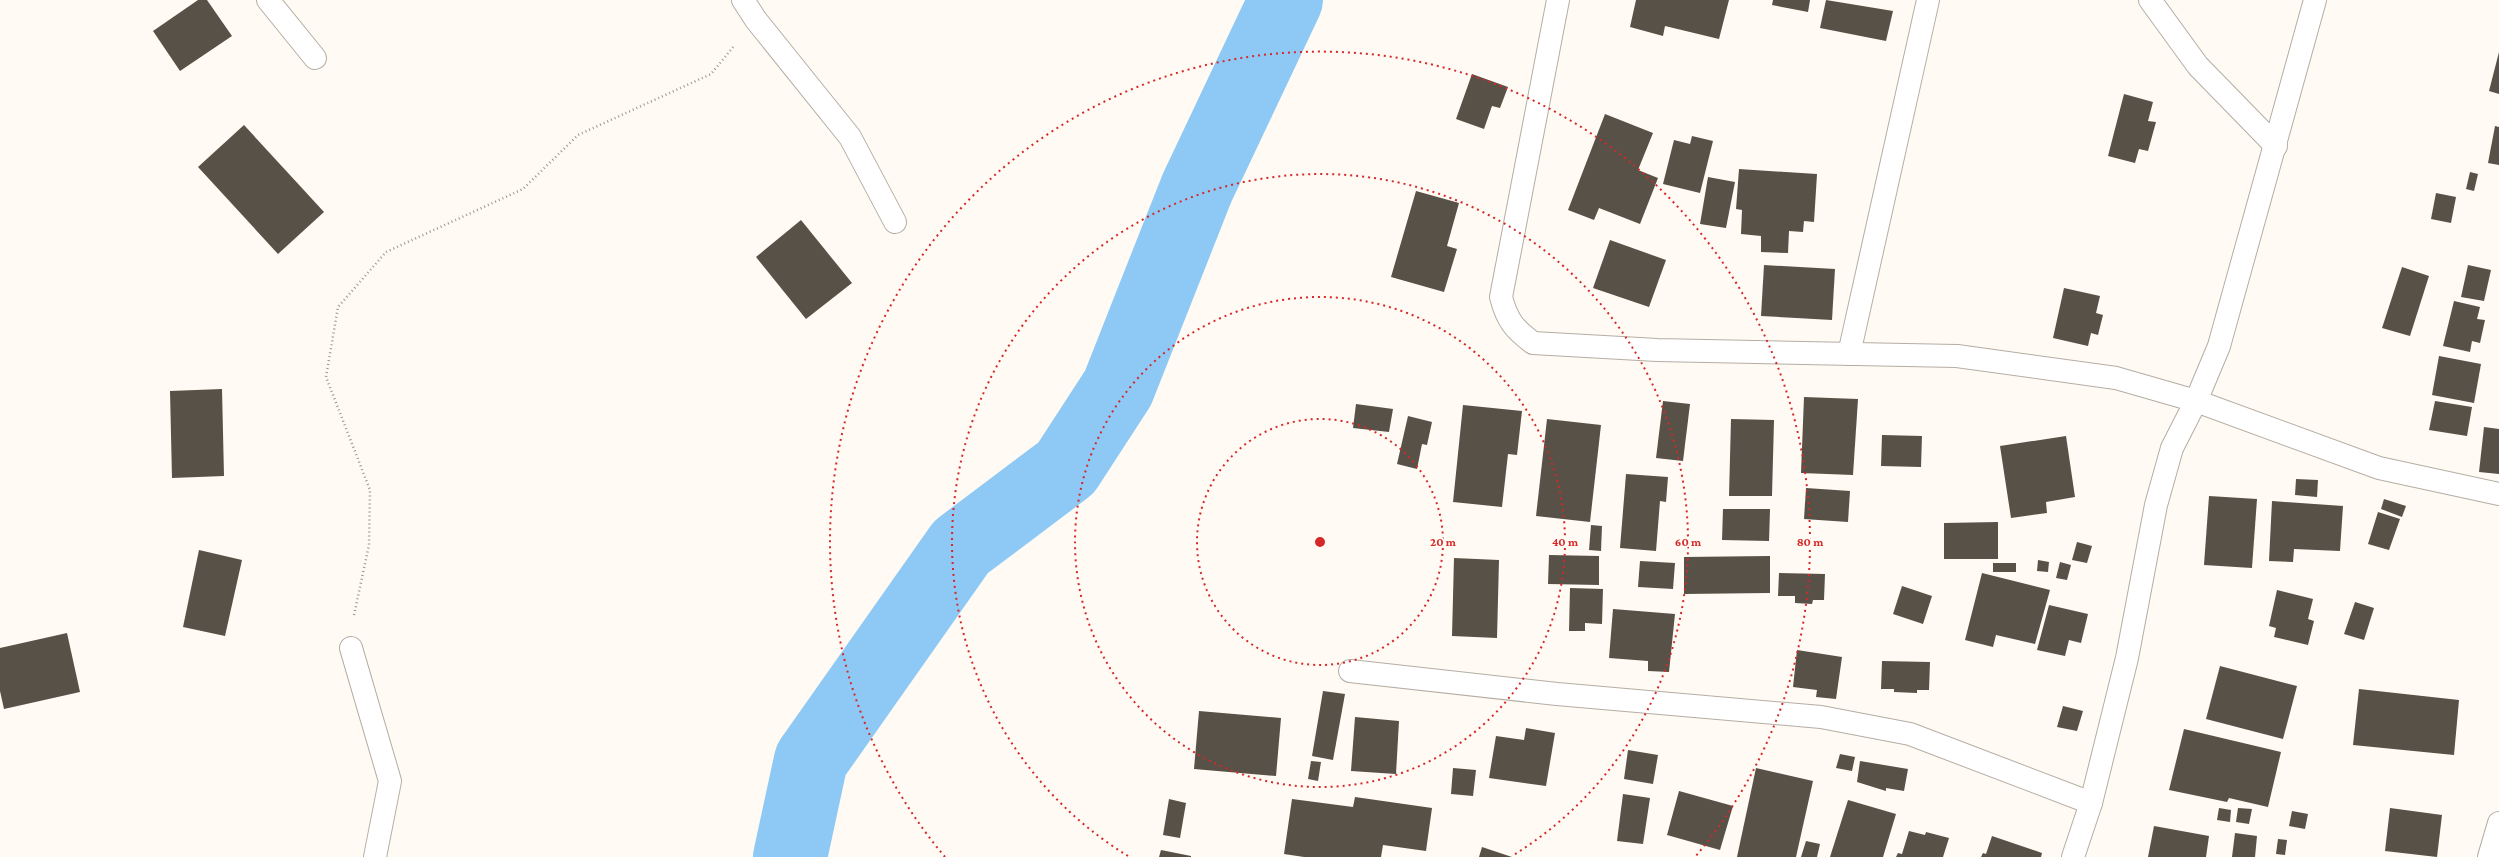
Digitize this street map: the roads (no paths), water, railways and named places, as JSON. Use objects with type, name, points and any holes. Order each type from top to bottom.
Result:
[{"type":"street","points":[[268,0],[315,58]]},
{"type":"street","points":[[743,0],[756,20],[850,137],[895,222]]},
{"type":"street","points":[[1558,0],[1501,297],[1506,316],[1519,333],[1533,343],[1657,350],[1957,356],[2116,378],[2196,401],[2379,468],[2499,494]]},
{"type":"street","points":[[1849,354],[1928,0]]},
{"type":"street","points":[[2150,0],[2198,66],[2276,146]]},
{"type":"street","points":[[2074,857],[2091,803],[2127,658],[2156,505],[2172,448],[2196,401],[2219,346],[2276,146],[2314,0]]},
{"type":"street","points":[[351,648],[390,781],[375,857]]},
{"type":"street","points":[[1350,671],[1557,694],[1821,717],[1910,734],[2091,803]]},
{"type":"street","points":[[2489,857],[2499,823]]},
{"type":"waterway","points":[[790,857],[811,760],[961,547],[1066,468],[1118,388],[1197,188],[1286,0]]}]
